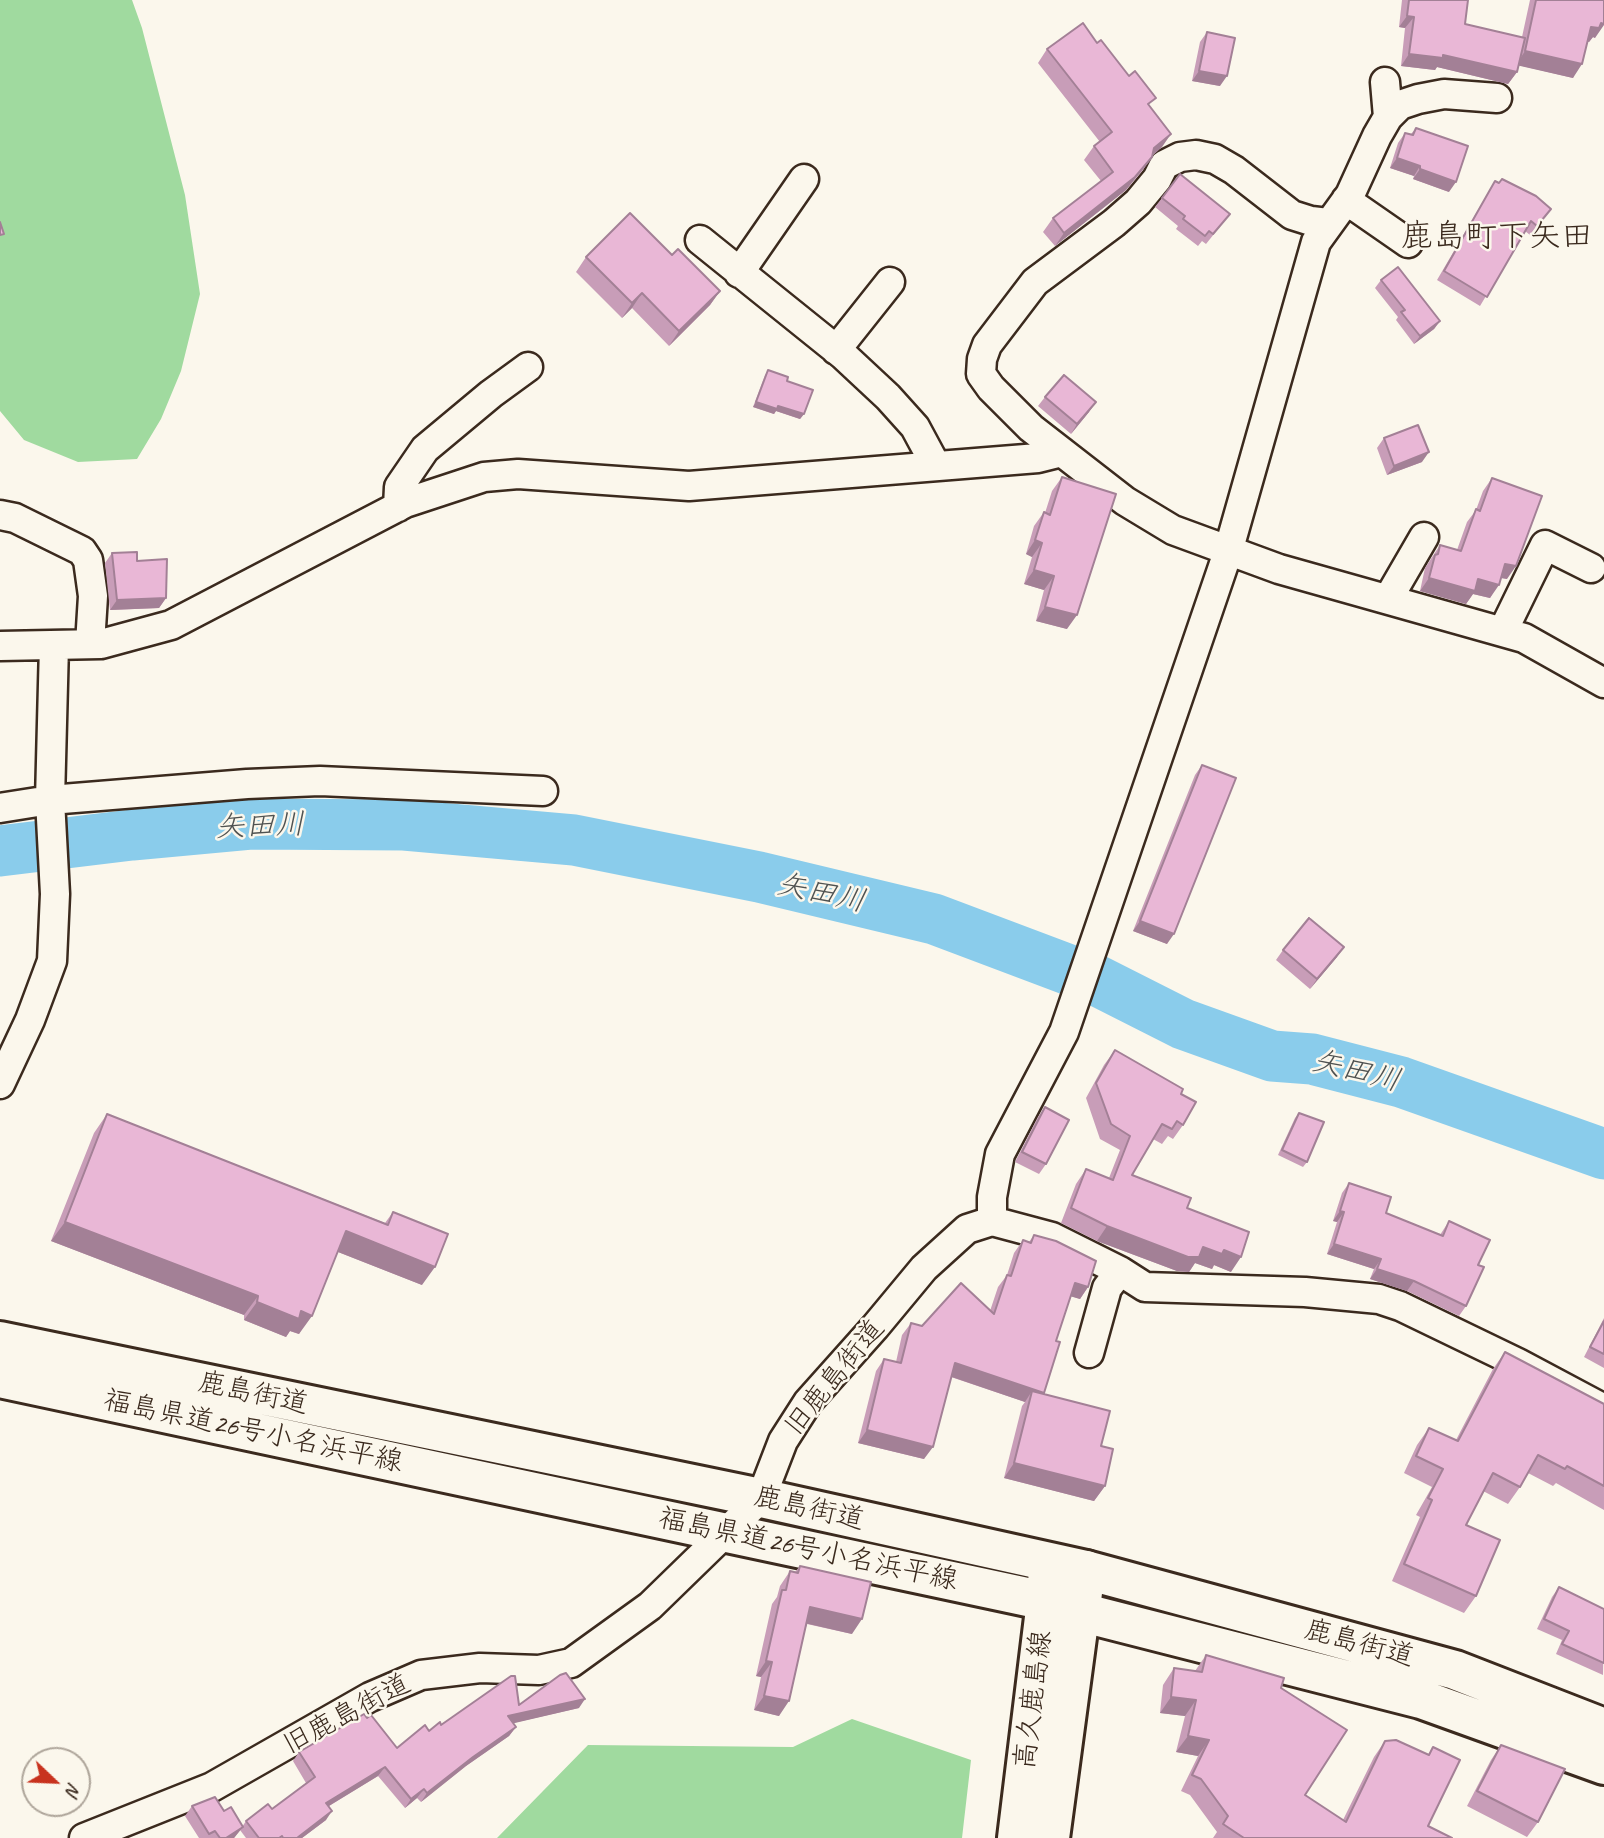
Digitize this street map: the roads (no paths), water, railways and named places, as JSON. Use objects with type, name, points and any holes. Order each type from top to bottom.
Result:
[{"type":"main road","name":"鹿島街道","points":[[0,1341],[761,1497],[1086,1570],[1455,1670],[1604,1728]]},
{"type":"main road","name":"福島県道26号小名浜平線","points":[[0,1378],[726,1532],[1063,1607],[1420,1699],[1604,1765]]},
{"type":"main road","name":"高久鹿島線","points":[[1048,1562],[1063,1607],[1050,1838]]},
{"type":"main road","name":"高久鹿島線","points":[[1017,1838],[1063,1607],[1086,1570]]},
{"type":"street","points":[[1385,82],[1388,117]]},
{"type":"street","points":[[1497,98],[1444,94],[1399,105],[1388,117],[1346,200],[1316,242],[1228,552],[1064,1032],[1000,1154],[992,1197],[992,1221],[1052,1237],[1120,1271],[1145,1287],[1305,1292],[1379,1299],[1400,1306],[1518,1363],[1604,1409]]},
{"type":"street","points":[[1328,223],[1292,215],[1234,170],[1215,159],[1196,155],[1180,157],[1164,165],[1138,202],[1114,223],[1035,282],[987,345],[981,374],[991,388],[1031,428],[1125,501],[1173,530],[1279,569],[1524,638],[1604,683]]},
{"type":"street","points":[[738,273],[804,179]]},
{"type":"street","points":[[1346,200],[1408,243]]},
{"type":"street","points":[[699,240],[836,350],[888,397],[915,427],[936,466]]},
{"type":"street","points":[[836,350],[890,282]]},
{"type":"street","points":[[398,507],[398,487],[425,449],[528,367]]},
{"type":"street","points":[[0,646],[101,644],[171,625],[398,507],[484,477],[518,474],[689,486],[1038,458],[1062,452]]},
{"type":"street","points":[[0,515],[15,518],[82,551],[88,560],[93,596],[90,644]]},
{"type":"street","points":[[1388,599],[1424,537]]},
{"type":"street","points":[[1503,631],[1545,545],[1591,568]]},
{"type":"street","points":[[0,1084],[30,1020],[52,961],[55,894],[50,800],[54,645]]},
{"type":"street","points":[[0,808],[50,800],[247,784],[320,781],[543,791]]},
{"type":"street","name":"旧鹿島街道","points":[[84,1838],[212,1787],[370,1697],[421,1675],[480,1668],[539,1670],[571,1663],[650,1606],[761,1497],[783,1441],[808,1402],[924,1268],[967,1229],[992,1221]]},
{"type":"street","points":[[1089,1353],[1107,1288],[1120,1271]]},
{"type":"waterway","name":"矢田川","points":[[0,851],[251,824],[404,825],[574,840],[759,877],[934,919],[1096,980],[1183,1024],[1272,1056],[1312,1059],[1401,1082],[1604,1154]]},
{"type":"district","name":"鹿島町下矢田","points":[[1497,238]]}]
